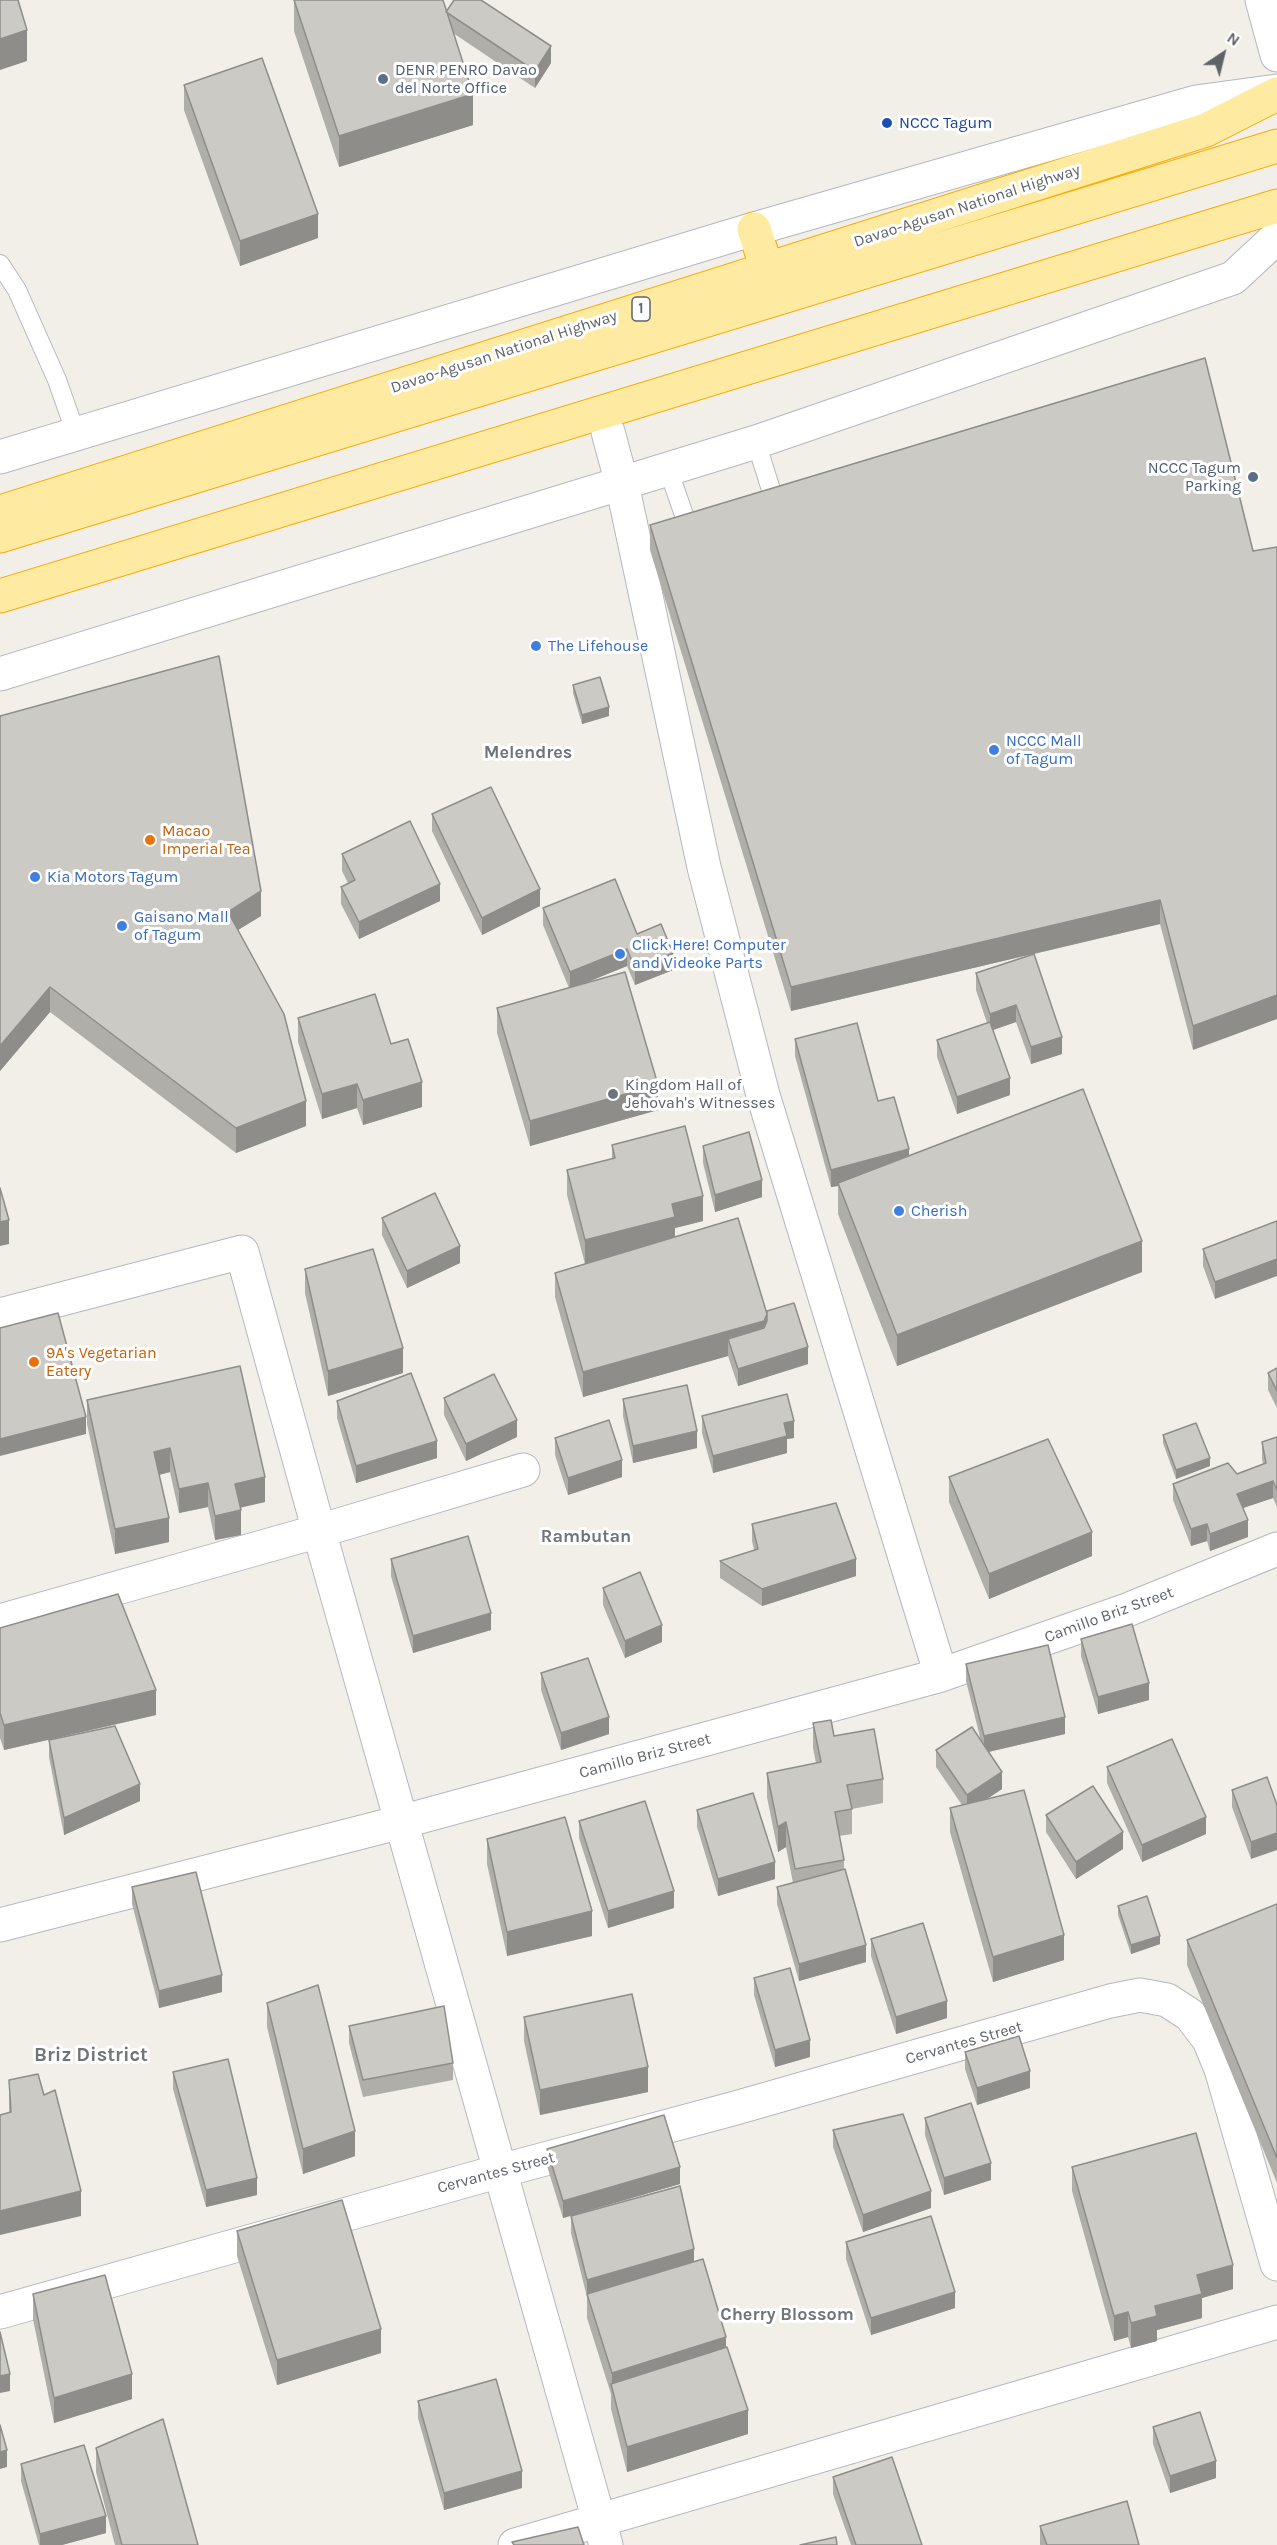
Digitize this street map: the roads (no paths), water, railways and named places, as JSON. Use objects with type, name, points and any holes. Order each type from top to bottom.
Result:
[{"type":"highway","name":"Davao-Agusan National Highway","points":[[0,512],[1206,130],[1277,93]]},
{"type":"highway","name":"Davao-Agusan National Highway","points":[[0,536],[1277,146]]},
{"type":"highway","points":[[0,596],[1277,206]]},
{"type":"highway","points":[[0,618],[1277,229]]},
{"type":"highway","points":[[754,230],[767,269]]},
{"type":"street","points":[[1262,0],[1277,55]]},
{"type":"street","points":[[0,457],[754,230],[1196,102],[1277,93]]},
{"type":"street","points":[[0,674],[756,442],[1233,278],[1277,237]]},
{"type":"street","points":[[608,432],[622,484],[704,867],[763,1095],[941,1675]]},
{"type":"street","points":[[0,1315],[242,1252],[603,2534]]},
{"type":"street","points":[[0,1621],[319,1531],[523,1470]]},
{"type":"street","name":"Camillo Briz Street","points":[[0,1925],[402,1822],[941,1675],[1127,1610],[1277,1549]]},
{"type":"street","name":"Cervantes Street","points":[[0,2312],[500,2171],[732,2109],[1110,2001],[1140,1995],[1167,2000],[1190,2015],[1209,2040],[1221,2069],[1277,2264]]},
{"type":"street","points":[[515,2545],[603,2534],[1277,2322]]},
{"type":"lane","points":[[0,264],[16,290],[57,380],[76,434]]},
{"type":"lane","points":[[756,442],[778,512]]},
{"type":"lane","points":[[668,469],[692,538]]},
{"type":"place","name":"DENR PENRO Davao del Norte Office","points":[[383,79]]},
{"type":"place","name":"NCCC Tagum","points":[[887,123]]},
{"type":"place","name":"NCCC Tagum Parking","points":[[1253,477]]},
{"type":"place","name":"The Lifehouse","points":[[536,646]]},
{"type":"place","name":"NCCC Mall of Tagum","points":[[994,750]]},
{"type":"place","name":"Macao Imperial Tea","points":[[150,840]]},
{"type":"place","name":"Kia Motors Tagum","points":[[35,877]]},
{"type":"place","name":"Gaisano Mall of Tagum","points":[[122,926]]},
{"type":"place","name":"Click Here! Computer and Videoke Parts","points":[[620,954]]},
{"type":"place","name":"Kingdom Hall of Jehovah's Witnesses","points":[[613,1094]]},
{"type":"place","name":"Cherish","points":[[899,1211]]},
{"type":"place","name":"9A's Vegetarian Eatery","points":[[34,1362]]},
{"type":"district","name":"Melendres","points":[[528,753]]},
{"type":"district","name":"Rambutan","points":[[586,1537]]},
{"type":"district","name":"Briz District","points":[[91,2055]]},
{"type":"district","name":"Cherry Blossom","points":[[787,2315]]}]
